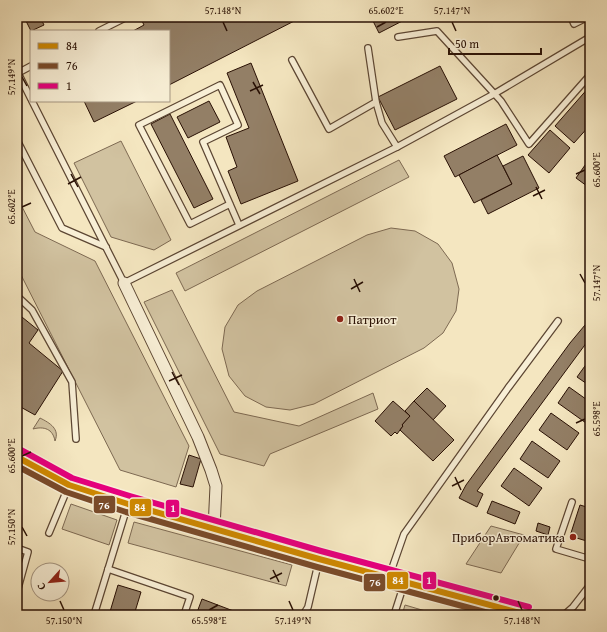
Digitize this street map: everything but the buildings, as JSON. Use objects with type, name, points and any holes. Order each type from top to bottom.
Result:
[{"type":"street","points":[[124,283],[198,437],[211,470],[216,486],[214,529]]},
{"type":"street","points":[[17,457],[69,485],[128,504],[319,559],[527,615]]},
{"type":"lane","points":[[101,30],[127,17]]},
{"type":"lane","points":[[571,17],[574,24],[588,17]]},
{"type":"lane","points":[[398,38],[437,31],[501,101],[529,144],[590,75]]},
{"type":"lane","points":[[33,102],[124,283],[397,147],[494,94],[590,37]]},
{"type":"lane","points":[[368,48],[376,102],[382,123],[397,147]]},
{"type":"lane","points":[[292,60],[329,129],[376,102]]},
{"type":"lane","points":[[30,66],[17,72],[30,96]]},
{"type":"lane","points":[[230,204],[190,224],[139,125],[220,85],[238,125],[203,142],[230,204],[239,225]]},
{"type":"lane","points":[[17,140],[62,228],[106,247]]},
{"type":"lane","points":[[17,296],[32,310],[72,382],[76,439]]},
{"type":"lane","points":[[389,577],[404,534],[558,321]]},
{"type":"lane","points":[[49,533],[69,485]]},
{"type":"lane","points":[[572,502],[556,549],[590,559]]},
{"type":"lane","points":[[94,615],[128,504]]},
{"type":"lane","points":[[17,548],[28,552],[17,592]]},
{"type":"lane","points":[[303,615],[308,607],[319,559]]},
{"type":"lane","points":[[108,568],[190,597],[184,615]]},
{"type":"lane","points":[[394,615],[405,581]]},
{"type":"lane","points":[[564,615],[590,585]]},
{"type":"shaded area","points":[[121,141],[171,240],[154,250],[111,237],[74,163]]},
{"type":"shaded area","points":[[399,160],[409,177],[185,291],[176,273]]},
{"type":"shaded area","points":[[17,197],[35,232],[95,261],[189,446],[176,487],[120,470],[17,267]]},
{"type":"shaded area","name":"Патриот","points":[[391,228],[415,231],[438,244],[452,263],[459,289],[456,311],[443,333],[424,348],[314,404],[290,410],[266,407],[245,396],[229,376],[222,349],[225,327],[238,305],[257,291],[367,235]]},
{"type":"shaded area","points":[[172,290],[234,412],[299,426],[373,393],[378,409],[270,454],[264,466],[220,454],[144,302]]},
{"type":"shaded area","points":[[40,418],[50,424],[55,430],[55,441],[50,431],[47,429],[33,429]]},
{"type":"shaded area","points":[[71,504],[117,520],[109,545],[62,529]]},
{"type":"shaded area","points":[[134,522],[292,565],[286,586],[128,543]]},
{"type":"shaded area","points":[[491,526],[524,535],[501,573],[466,564]]},
{"type":"shaded area","points":[[405,605],[439,615],[402,615]]},
{"type":"transit line","name":"1","points":[[21,450],[72,478],[130,496],[321,551],[529,607]]},
{"type":"transit line","name":"84","points":[[17,457],[69,485],[128,504],[319,559],[527,615]]},
{"type":"transit line","name":"76","points":[[17,466],[66,492],[126,512],[317,567],[496,615]]},
{"type":"place","name":"Патриот","points":[[340,319]]},
{"type":"place","name":"ПриборАвтоматика","points":[[573,537]]}]
